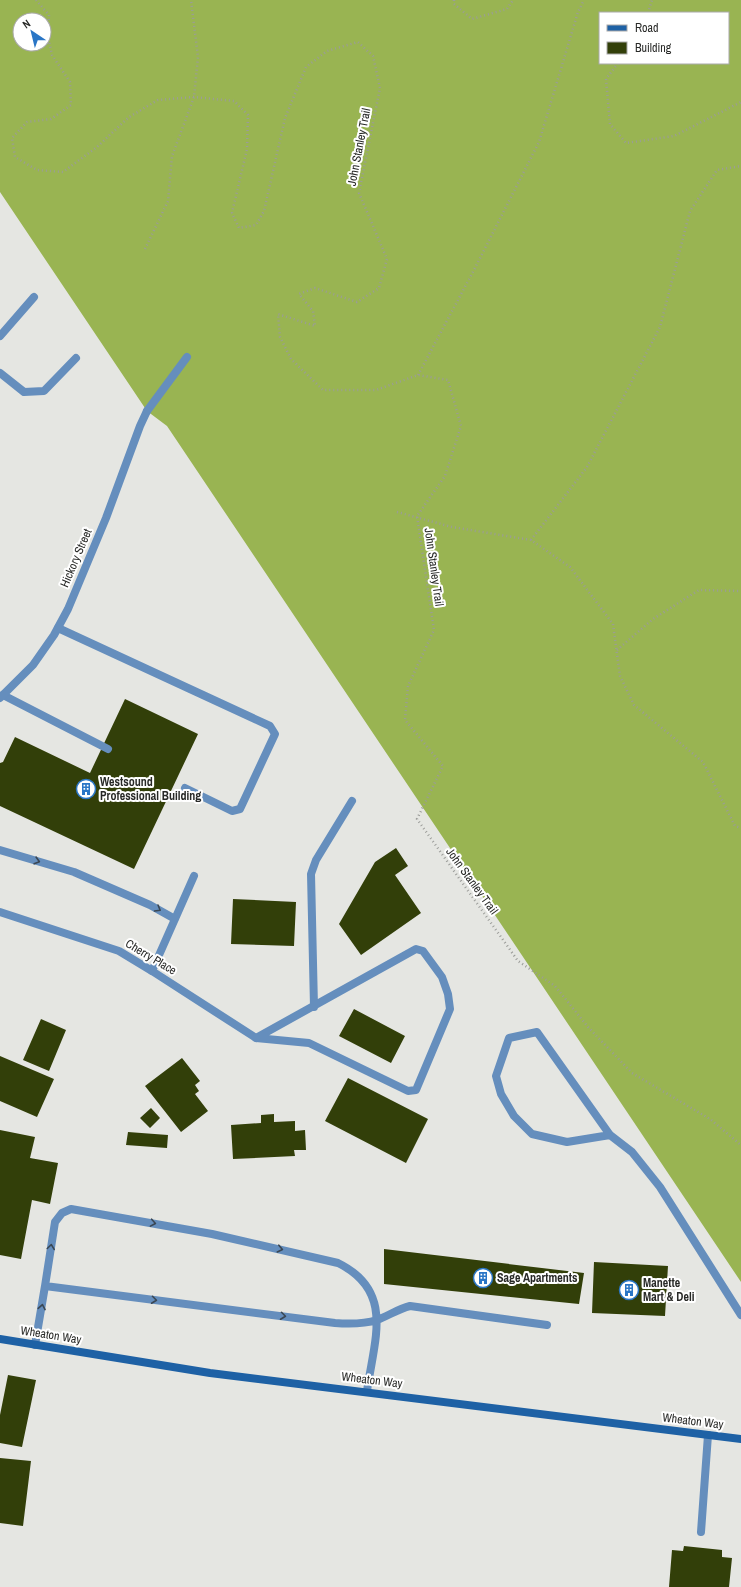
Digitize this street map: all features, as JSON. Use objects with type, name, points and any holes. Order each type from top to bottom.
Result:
[{"type":"main road","name":"Wheaton Way","points":[[0,1339],[210,1372],[741,1439]]},
{"type":"street","points":[[0,336],[34,297]]},
{"type":"street","name":"Hickory Street","points":[[1,697],[32,665],[58,628],[68,609],[106,518],[147,411],[187,357]]},
{"type":"street","points":[[0,373],[24,392],[44,391],[76,358]]},
{"type":"street","points":[[58,628],[270,726],[275,734],[240,809],[232,811],[185,788]]},
{"type":"street","points":[[1,697],[108,749]]},
{"type":"street","points":[[314,1007],[311,874],[316,860],[352,801]]},
{"type":"street","points":[[0,850],[74,872],[150,905],[175,919]]},
{"type":"street","points":[[152,971],[194,876]]},
{"type":"street","name":"Cherry Place","points":[[0,912],[119,951],[256,1038]]},
{"type":"street","points":[[416,949],[424,951],[442,977],[448,994],[450,1009],[416,1090],[408,1091],[310,1043],[256,1038],[416,949]]},
{"type":"street","points":[[610,1135],[567,1142],[532,1134],[514,1116],[501,1094],[496,1076],[509,1038],[537,1032],[610,1135],[632,1152],[660,1187],[741,1315]]},
{"type":"street","points":[[35,1345],[46,1286],[55,1222],[62,1213],[71,1209],[212,1234],[338,1263],[352,1270],[370,1291],[377,1307],[377,1320],[367,1391]]},
{"type":"street","points":[[46,1286],[335,1323],[358,1323],[377,1320],[399,1308],[410,1306],[547,1325]]},
{"type":"street","points":[[701,1532],[708,1435]]},
{"type":"path","name":"John Stanley Trail","points":[[36,0],[49,15],[48,37],[52,55],[70,82],[71,105],[51,119],[27,122],[12,138],[15,156],[38,170],[63,172],[97,147],[129,117],[158,100],[194,98],[234,101],[248,115],[247,149],[232,213],[239,228],[256,225],[264,211],[285,118],[306,67],[327,51],[358,42],[373,56],[380,88],[359,193],[387,259],[379,288],[357,302],[315,288],[299,294],[313,311],[315,326],[278,314],[280,337],[291,359],[323,390],[376,390],[418,375],[448,380],[461,426],[445,476],[417,516],[434,630],[408,686],[405,720],[443,766],[417,819],[518,960],[555,986],[588,1027],[632,1073],[710,1119],[741,1145]]},
{"type":"path","points":[[145,249],[168,201],[172,156],[194,98],[198,57],[191,0]]},
{"type":"path","points":[[454,0],[454,4],[472,20],[507,9],[513,0]]},
{"type":"path","points":[[418,375],[476,268],[539,142],[578,12],[584,0]]},
{"type":"path","points":[[648,12],[652,0]]},
{"type":"path","points":[[617,64],[606,79],[610,124],[626,143],[674,136],[741,102]]},
{"type":"path","points":[[531,540],[587,467],[660,327],[690,211],[717,170],[741,166]]},
{"type":"path","points":[[397,512],[417,516],[452,527],[531,540],[570,567],[613,624],[620,676],[634,705],[703,762],[735,826],[741,828]]},
{"type":"path","points":[[617,650],[653,619],[699,590],[741,591]]},
{"type":"green space","points":[[0,0],[741,0],[741,1282],[167,426],[147,411],[0,192]]},
{"type":"building","name":"Westsound Professional Building","points":[[125,699],[198,734],[134,869],[0,806],[0,763],[3,762],[15,737],[90,773]]},
{"type":"building","points":[[396,848],[408,866],[395,875],[421,913],[361,955],[339,924],[375,862]]},
{"type":"building","points":[[233,899],[296,902],[294,946],[231,944]]},
{"type":"building","points":[[354,1009],[405,1036],[391,1063],[339,1036]]},
{"type":"building","points":[[41,1019],[66,1030],[49,1071],[23,1060]]},
{"type":"building","points":[[0,1056],[54,1079],[37,1117],[0,1101]]},
{"type":"building","points":[[182,1058],[200,1081],[195,1085],[199,1091],[195,1094],[208,1111],[181,1132],[145,1086]]},
{"type":"building","points":[[348,1078],[428,1119],[406,1163],[325,1121]]},
{"type":"building","points":[[151,1108],[160,1118],[150,1128],[140,1118]]},
{"type":"building","points":[[274,1114],[274,1122],[295,1121],[295,1131],[305,1130],[306,1150],[294,1150],[295,1156],[233,1159],[231,1125],[261,1123],[261,1115]]},
{"type":"building","points":[[0,1130],[35,1137],[30,1158],[58,1163],[50,1204],[32,1200],[21,1259],[0,1255]]},
{"type":"building","points":[[128,1132],[168,1135],[167,1148],[126,1145]]},
{"type":"building","name":"Sage Apartments","points":[[384,1249],[584,1273],[579,1304],[384,1284]]},
{"type":"building","name":"Manette Mart & Deli","points":[[594,1262],[668,1266],[665,1316],[592,1313]]},
{"type":"building","points":[[8,1375],[36,1380],[22,1447],[0,1443],[0,1415]]},
{"type":"building","points":[[0,1458],[31,1461],[23,1526],[0,1523]]},
{"type":"building","points":[[684,1546],[722,1550],[722,1557],[732,1558],[729,1587],[669,1587],[672,1550],[683,1551]]},
{"type":"place","name":"Westsound Professional Building","points":[[86,789]]},
{"type":"place","name":"Sage Apartments","points":[[483,1278]]},
{"type":"place","name":"Manette Mart & Deli","points":[[629,1290]]}]
